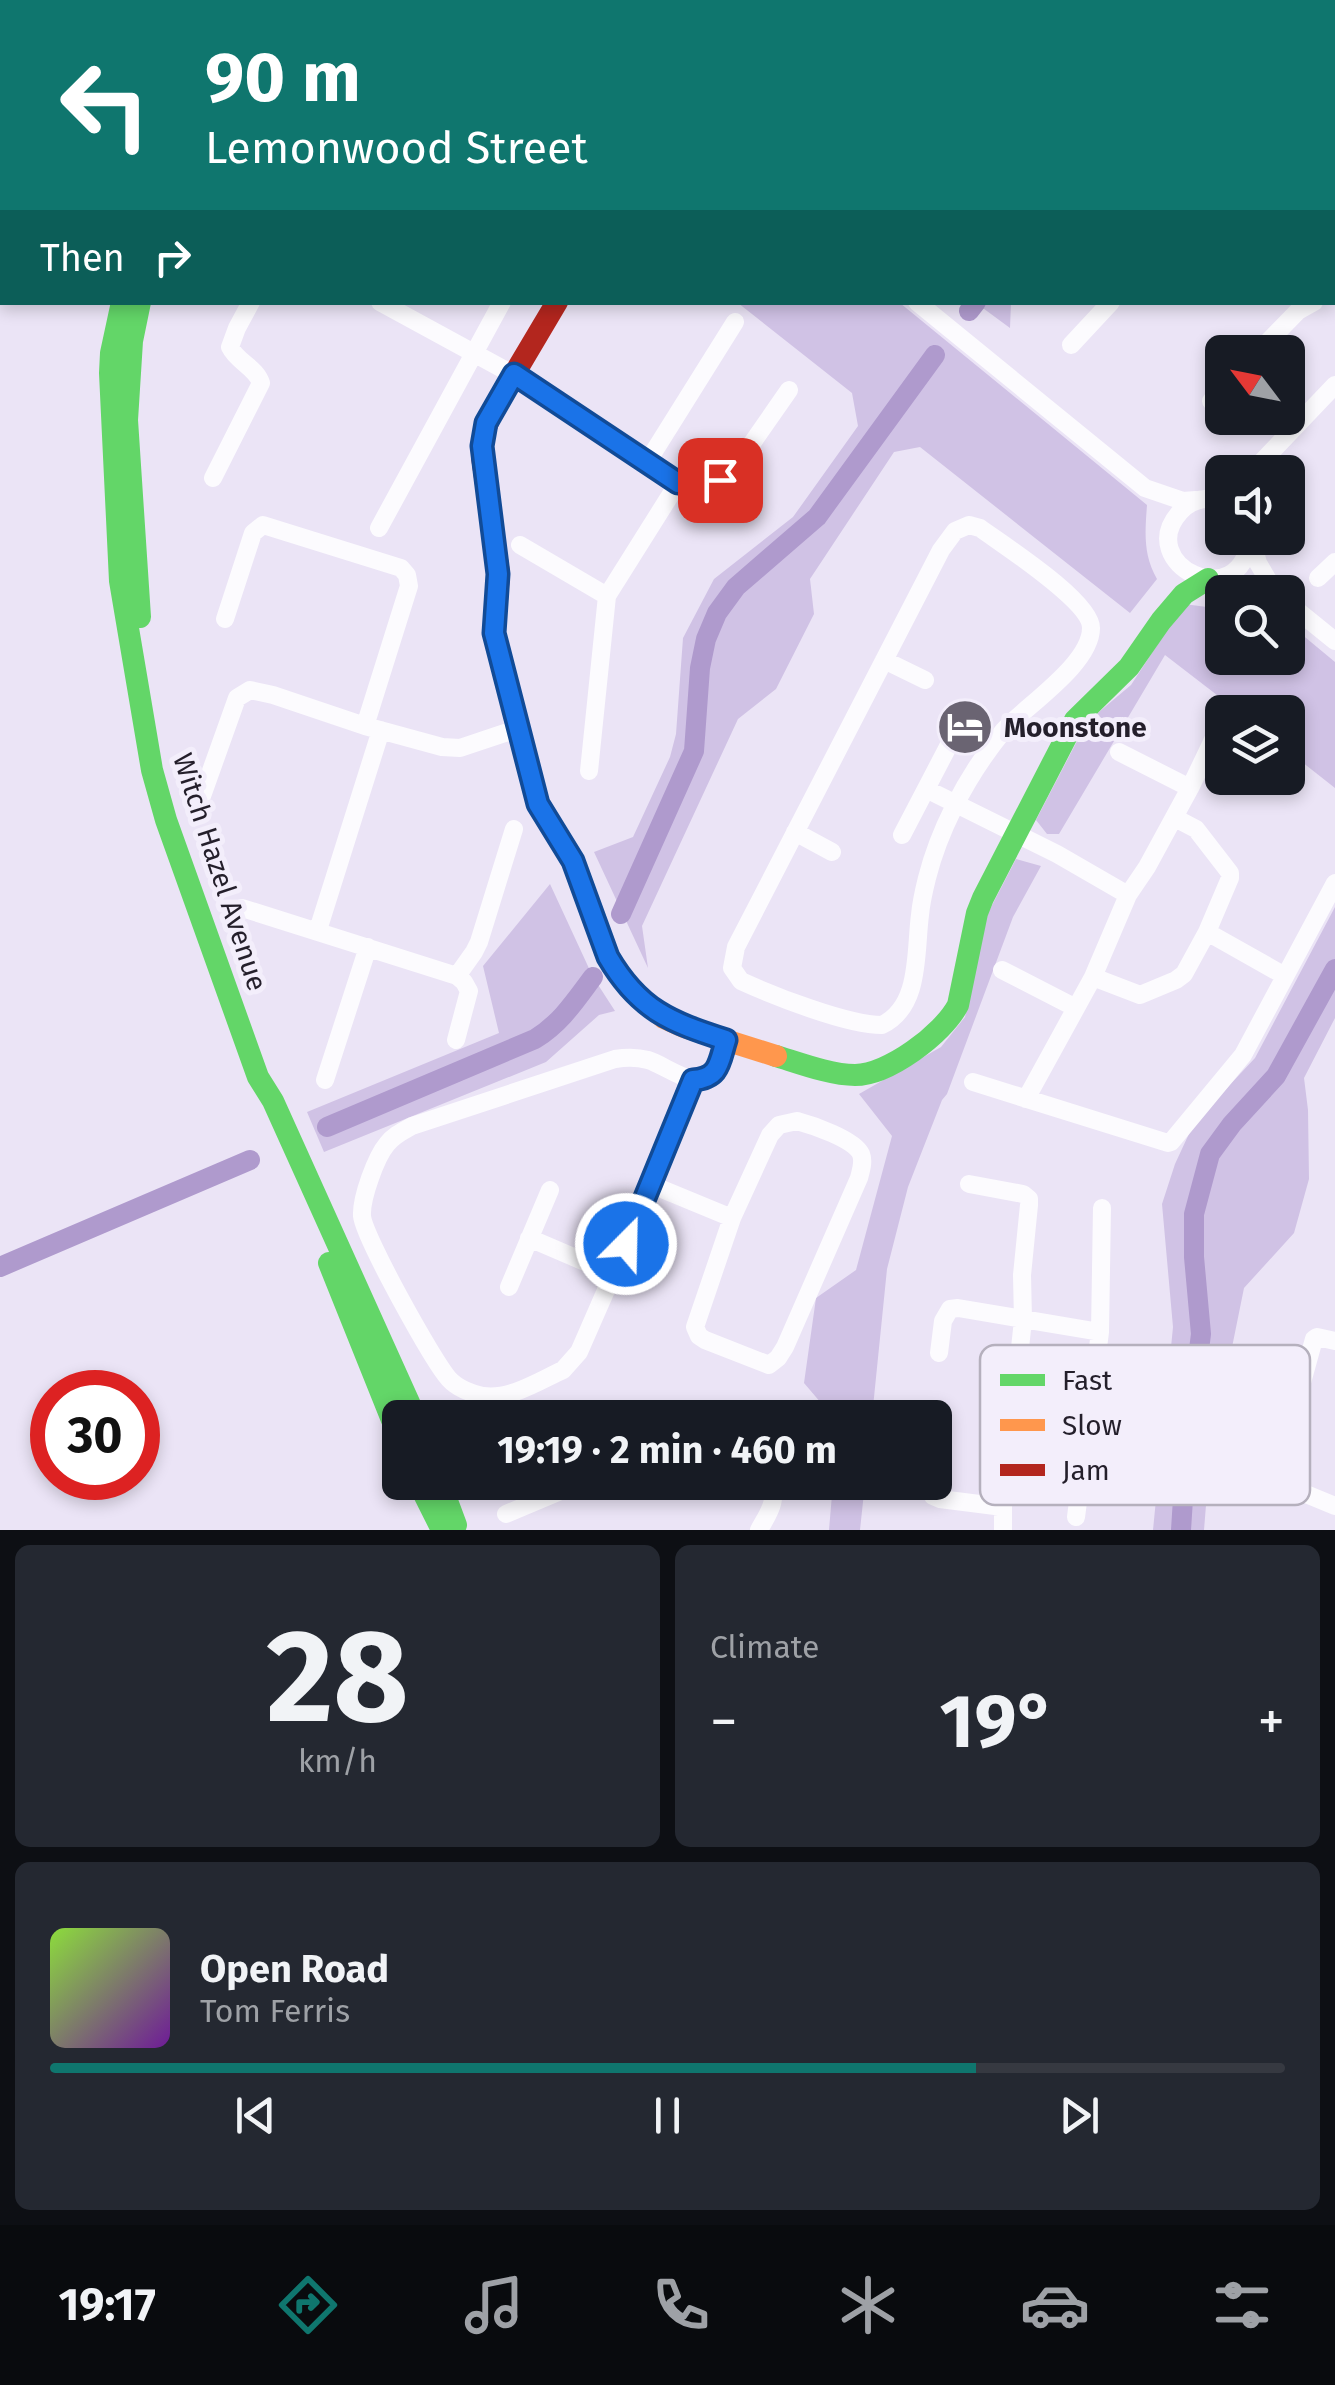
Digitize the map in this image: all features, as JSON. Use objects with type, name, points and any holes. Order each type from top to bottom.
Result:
[{"type":"street","name":"Witch Hazel Avenue","points":[[121,305],[111,353],[110,404],[118,553],[128,640],[139,682],[152,770],[166,820],[258,1077],[262,1105],[384,1400]]},
{"type":"street","name":"Witch Hazel Avenue","points":[[139,305],[128,356],[140,603],[139,682]]},
{"type":"street","points":[[213,478],[261,383],[230,348],[249,305]]},
{"type":"street","points":[[386,305],[514,374],[678,483],[725,478],[789,390]]},
{"type":"street","points":[[378,528],[500,305]]},
{"type":"street","points":[[555,305],[486,423],[482,456],[498,574],[494,633],[538,804],[573,861],[608,957],[641,999],[664,1018],[684,1027],[799,1063],[852,1075],[882,1068],[932,1038],[958,1005],[977,913],[1075,720],[1129,666],[1184,594],[1205,583]]},
{"type":"street","points":[[921,305],[1146,488],[1183,502],[1205,499]]},
{"type":"street","points":[[1072,344],[1108,305]]},
{"type":"street","points":[[1274,335],[1308,305]]},
{"type":"street","points":[[648,461],[735,322]]},
{"type":"street","points":[[1268,455],[1335,385]]},
{"type":"street","points":[[1283,455],[1335,400]]},
{"type":"street","points":[[589,771],[607,596],[678,483]]},
{"type":"street","points":[[1146,488],[1167,521],[1176,561],[1184,571],[1205,578]]},
{"type":"street","points":[[1169,534],[1183,508],[1205,501]]},
{"type":"street","points":[[225,618],[253,533],[263,525],[395,566],[404,571],[409,586],[318,930]]},
{"type":"street","points":[[969,525],[980,528],[1068,593],[1091,621],[1089,642],[1075,662],[1005,730],[956,804],[927,876],[910,990],[896,1015],[882,1025],[817,1010],[756,988],[734,974],[732,960],[884,660],[949,537],[969,525]]},
{"type":"street","points":[[520,545],[607,596]]},
{"type":"street","points":[[1224,575],[1234,572],[1246,555]]},
{"type":"street","points":[[1161,621],[1176,579],[1176,561]]},
{"type":"street","points":[[1318,578],[1335,562]]},
{"type":"street","points":[[1305,617],[1335,642]]},
{"type":"street","points":[[884,660],[924,680]]},
{"type":"street","points":[[202,796],[236,698],[245,692],[259,691],[373,728],[453,748],[517,729]]},
{"type":"street","points":[[902,835],[951,741]]},
{"type":"street","points":[[1119,752],[1190,788]]},
{"type":"street","points":[[1026,1099],[1093,977],[1128,896],[1175,818],[1205,757]]},
{"type":"street","points":[[926,789],[1128,896]]},
{"type":"street","points":[[1093,977],[1140,995],[1184,974],[1206,932],[1230,873],[1196,829],[1175,818]]},
{"type":"street","points":[[457,976],[479,942],[514,830]]},
{"type":"street","points":[[795,832],[832,852]]},
{"type":"street","points":[[973,1082],[1171,1142],[1243,1055],[1335,883]]},
{"type":"street","points":[[242,908],[457,976],[469,991],[456,1040]]},
{"type":"street","points":[[1206,932],[1285,976]]},
{"type":"street","points":[[326,1080],[368,947]]},
{"type":"street","points":[[1002,970],[1076,1008]]},
{"type":"street","points":[[693,1080],[652,1186],[579,1352],[563,1370],[502,1396],[484,1396],[455,1385],[438,1365],[363,1223],[364,1195],[385,1146],[412,1126],[616,1059],[648,1060],[693,1080],[706,1078],[715,1072],[726,1040]]},
{"type":"street","name":"Witch Hazel Avenue","points":[[258,1077],[273,1101],[408,1400]]},
{"type":"street","points":[[797,1121],[810,1125],[852,1144],[860,1152],[860,1178],[785,1347],[769,1365],[705,1340],[698,1336],[695,1326],[732,1218],[770,1135],[779,1125],[797,1121]]},
{"type":"street","points":[[969,1184],[1023,1194],[1029,1199],[1020,1345]]},
{"type":"street","points":[[652,1186],[732,1218]]},
{"type":"street","points":[[509,1286],[550,1190]]},
{"type":"street","points":[[1098,1345],[1102,1208]]},
{"type":"street","points":[[529,1238],[614,1274]]},
{"type":"street","points":[[939,1354],[943,1320],[950,1309],[1100,1332]]},
{"type":"street","points":[[1310,1353],[1317,1337],[1335,1340]]},
{"type":"street","points":[[1310,1496],[1335,1506]]},
{"type":"street","points":[[427,1500],[442,1530]]},
{"type":"street","points":[[447,1500],[458,1530]]},
{"type":"street","points":[[506,1514],[539,1500]]},
{"type":"street","points":[[759,1530],[772,1500]]},
{"type":"street","points":[[940,1500],[980,1504]]},
{"type":"street","points":[[986,1505],[1004,1507],[1003,1530]]},
{"type":"street","points":[[1076,1518],[1078,1505]]},
{"type":"shaded area","points":[[741,305],[902,305],[1147,505],[1147,552],[1157,579],[1130,613],[920,447],[894,452],[810,579],[814,614],[776,689],[738,719],[642,926],[648,968],[594,852],[633,837],[670,757],[676,734],[683,638],[714,579],[793,517],[858,426],[852,393]]},
{"type":"shaded area","points":[[979,305],[1011,305],[1010,328]]},
{"type":"shaded area","points":[[1184,604],[1205,607],[1205,675],[1305,675],[1305,637],[1335,662],[1335,788],[1305,764],[1305,695],[1217,695],[1165,655],[1059,834],[1047,834],[1036,820],[1087,722],[1131,685]]},
{"type":"shaded area","points":[[1016,859],[1041,866],[1013,917],[908,1187],[887,1269],[874,1400],[818,1400],[804,1383],[816,1298],[856,1270],[892,1136],[859,1094],[941,1047],[965,1017],[987,915]]},
{"type":"shaded area","points":[[550,884],[593,977],[615,1011],[599,1015],[546,1062],[324,1152],[307,1112],[499,1033],[483,966]]},
{"type":"shaded area","points":[[1335,907],[1335,1018],[1304,1078],[1309,1179],[1294,1233],[1244,1288],[1232,1345],[1171,1345],[1162,1204],[1194,1123],[1255,1058]]},
{"type":"shaded area","points":[[832,1500],[863,1500],[860,1530],[829,1530]]},
{"type":"shaded area","points":[[1155,1505],[1206,1505],[1204,1530],[1153,1530]]},
{"type":"waterway","points":[[969,311],[974,305]]},
{"type":"waterway","points":[[621,914],[694,751],[700,668],[717,613],[736,587],[817,517],[935,355]]},
{"type":"waterway","points":[[1200,1345],[1194,1214],[1210,1154],[1276,1076],[1335,969]]},
{"type":"waterway","points":[[327,1127],[535,1039],[560,1019],[593,977]]},
{"type":"waterway","points":[[0,1267],[250,1160]]},
{"type":"waterway","points":[[1181,1530],[1183,1505]]},
{"type":"traffic: fast","points":[[121,305],[110,373],[120,581],[152,770],[166,820],[258,1077],[273,1101],[408,1400]]},
{"type":"traffic: fast","points":[[139,305],[132,341],[127,420],[140,617]]},
{"type":"traffic: fast","points":[[776,1056],[836,1073],[868,1073],[913,1051],[951,1016],[958,1005],[983,898],[1075,720],[1129,667],[1184,594],[1205,581]]},
{"type":"traffic: fast","points":[[329,1263],[384,1400]]},
{"type":"traffic: fast","points":[[427,1500],[442,1530]]},
{"type":"traffic: fast","points":[[447,1500],[456,1525]]},
{"type":"traffic: slow","points":[[497,600],[494,633],[538,804],[573,861],[608,957],[631,990],[664,1018],[776,1056]]},
{"type":"traffic: jam","points":[[497,600],[499,573],[482,457],[483,435],[493,410],[555,305]]},
{"type":"place","name":"Moonstone","points":[[965,727]]},
{"type":"route","points":[[626,1244],[693,1080],[715,1072],[726,1040],[664,1018],[631,990],[608,957],[573,861],[538,804],[494,633],[498,574],[482,456],[486,423],[514,374],[678,483],[720,480]]}]
